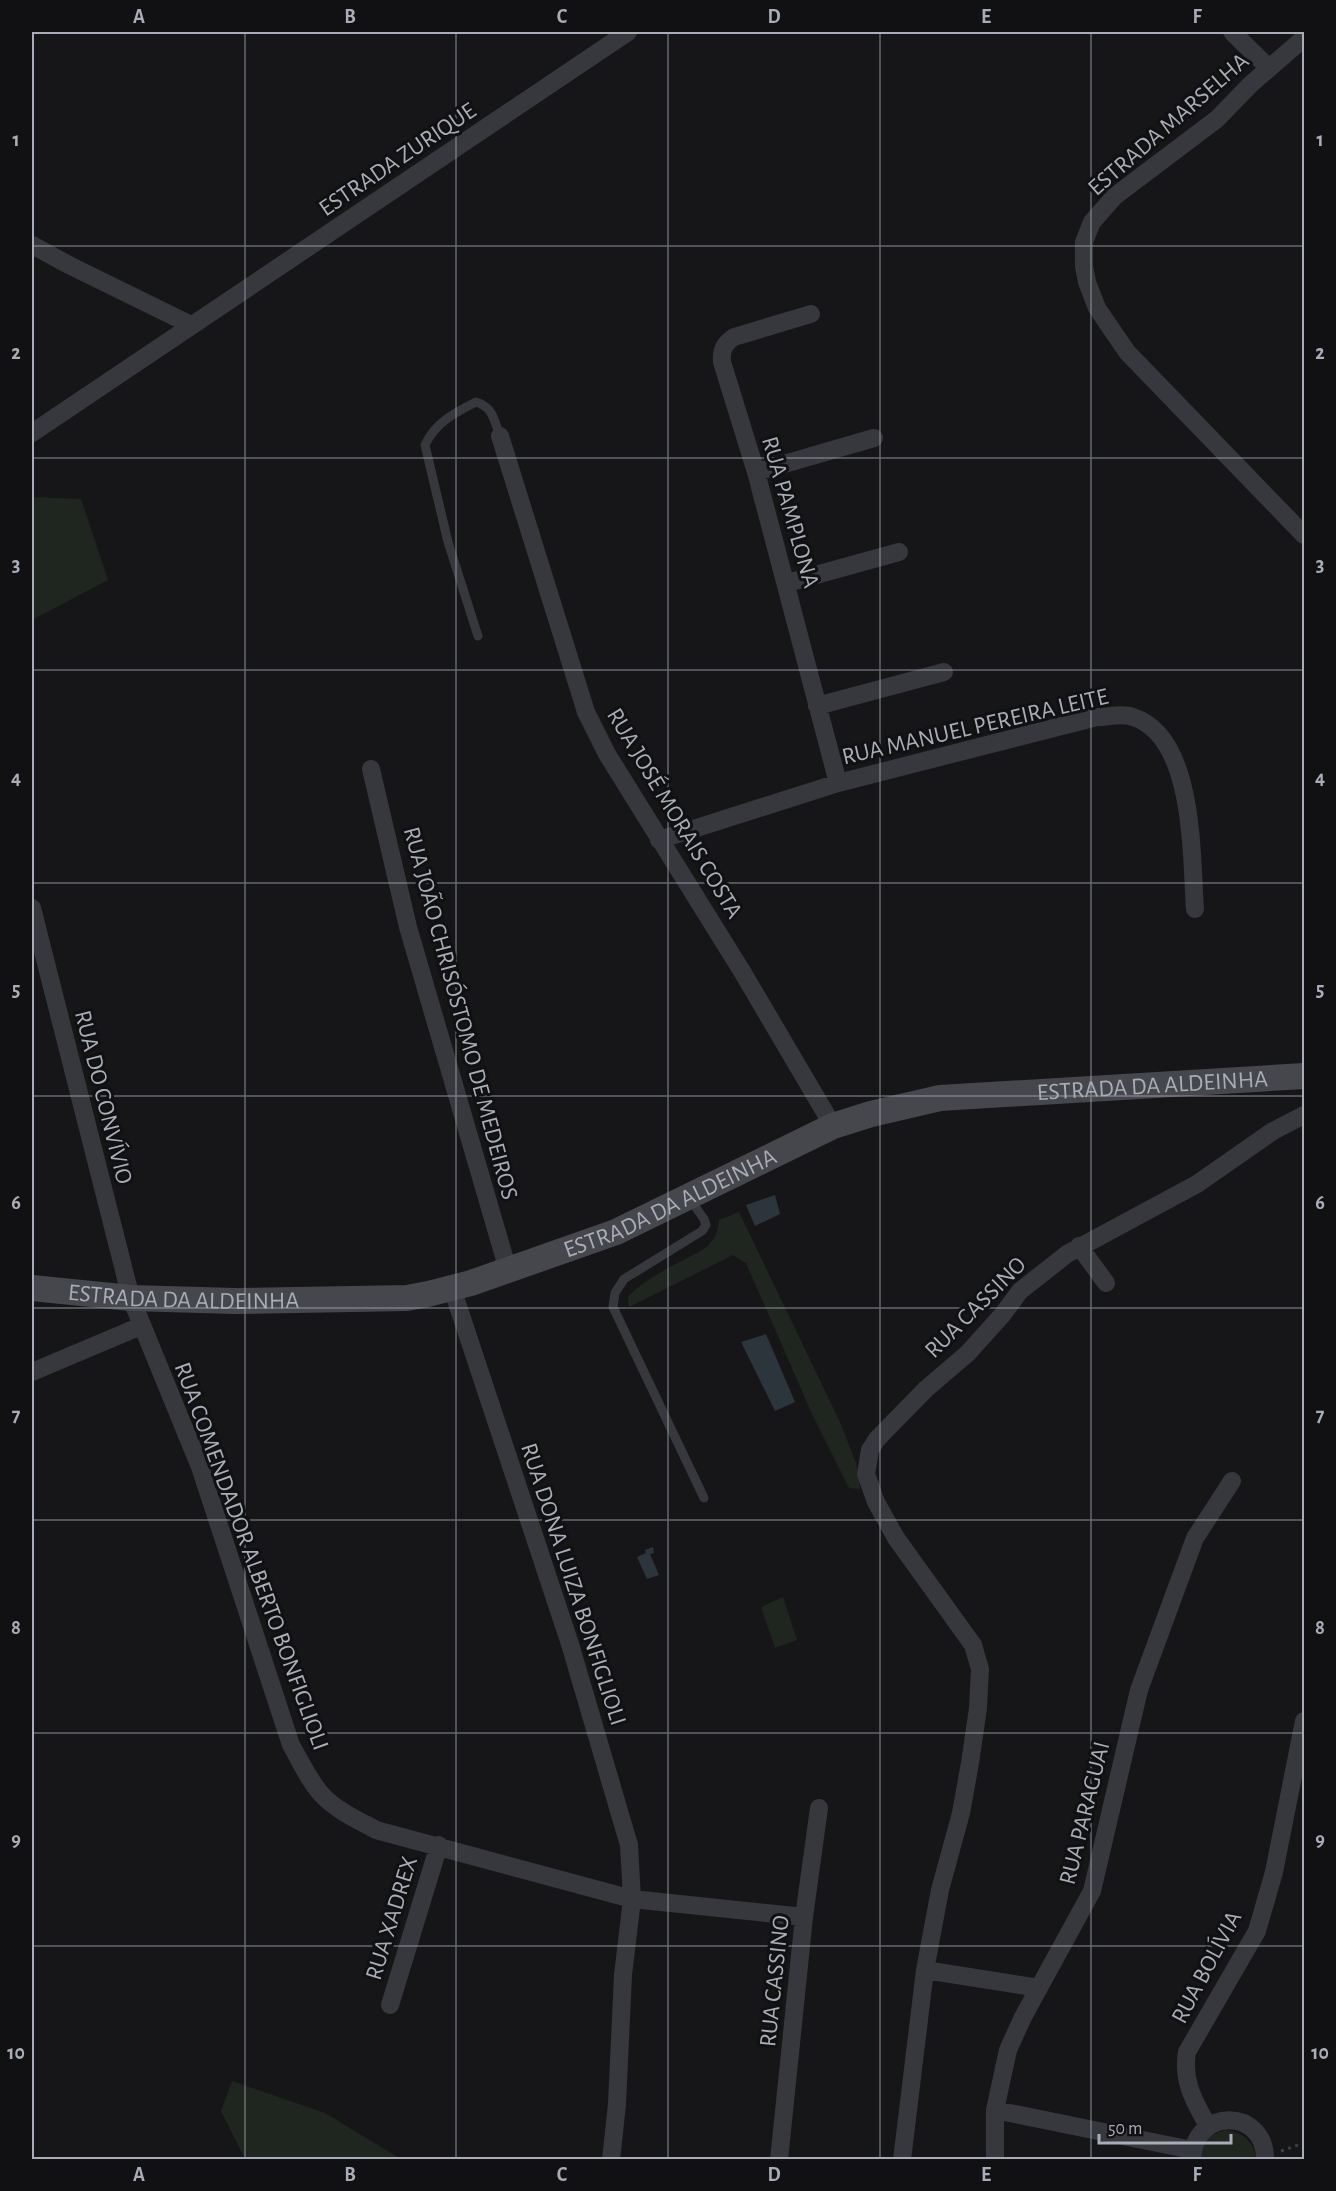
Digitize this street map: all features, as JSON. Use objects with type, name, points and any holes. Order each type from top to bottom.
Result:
[{"type":"street","name":"ESTRADA ZURIQUE","points":[[32,433],[628,32]]},
{"type":"street","points":[[1232,32],[1269,68]]},
{"type":"street","name":"ESTRADA MARSELHA","points":[[1305,39],[1269,68],[1217,119],[1161,163],[1125,187],[1103,208],[1092,222],[1084,242],[1083,266],[1086,282],[1097,308],[1127,352],[1305,535]]},
{"type":"street","points":[[32,245],[69,266],[191,325]]},
{"type":"street","name":"RUA PAMPLONA","points":[[811,314],[734,337],[725,343],[721,352],[722,362],[756,471],[838,783]]},
{"type":"street","name":"RUA JOSÉ MORAIS COSTA","points":[[500,436],[586,712],[607,754],[743,973],[833,1126]]},
{"type":"street","points":[[756,471],[874,438]]},
{"type":"street","points":[[786,583],[898,552]]},
{"type":"street","points":[[817,706],[944,672]]},
{"type":"street","name":"RUA MANUEL PEREIRA LEITE","points":[[659,840],[838,783],[1096,717],[1131,716],[1150,725],[1166,743],[1180,773],[1187,814],[1195,909]]},
{"type":"street","name":"RUA JOÃO CHRISÓSTOMO DE MEDEIROS","points":[[370,769],[408,927],[508,1270]]},
{"type":"street","name":"RUA DO CONVÍVIO","points":[[32,908],[131,1298]]},
{"type":"street","name":"ESTRADA DA ALDEINHA","points":[[32,1288],[131,1298],[235,1301],[407,1298],[452,1288],[616,1232],[833,1126],[871,1114],[940,1098],[1305,1076]]},
{"type":"street","name":"RUA CASSINO","points":[[902,2160],[925,1970],[940,1890],[961,1813],[978,1708],[980,1669],[973,1645],[896,1538],[870,1489],[867,1474],[870,1450],[877,1439],[926,1389],[968,1353],[1020,1291],[1079,1246],[1135,1219],[1197,1184],[1273,1131],[1305,1115]]},
{"type":"street","points":[[1079,1246],[1106,1283]]},
{"type":"street","name":"RUA DONA LUIZA BONFIGLIOLI","points":[[452,1288],[570,1644],[629,1845],[632,1899],[623,1975],[617,2104],[611,2160]]},
{"type":"street","name":"RUA COMENDADOR ALBERTO BONFIGLIOLI","points":[[131,1298],[200,1467],[291,1744],[323,1797],[376,1830],[439,1845],[632,1899],[804,1917]]},
{"type":"street","points":[[32,1372],[141,1326]]},
{"type":"street","name":"RUA PARAGUAI","points":[[995,2160],[995,2110],[1008,2050],[1023,2017],[1092,1891],[1139,1690],[1195,1538],[1232,1481]]},
{"type":"street","name":"RUA BOLÍVIA","points":[[1208,2126],[1190,2095],[1185,2065],[1187,2052],[1257,1931],[1274,1872],[1305,1721]]},
{"type":"street","name":"RUA CASSINO","points":[[779,2160],[804,1917],[819,1808]]},
{"type":"street","name":"RUA XADREX","points":[[390,2005],[439,1845]]},
{"type":"street","points":[[925,1970],[1039,1989]]},
{"type":"street","points":[[995,2110],[1192,2155],[1195,2140],[1208,2126],[1230,2119],[1251,2127],[1259,2135],[1264,2146],[1265,2158]]},
{"type":"lane","points":[[478,636],[448,542],[425,445],[430,433],[444,419],[476,402],[486,405],[500,436]]},
{"type":"lane","points":[[687,1196],[706,1225],[702,1231],[624,1279],[615,1293],[613,1307],[705,1498]]},
{"type":"path","points":[[1265,2158],[1305,2143]]},
{"type":"shaded area","points":[[32,497],[81,499],[108,580],[32,620]]},
{"type":"shaded area","points":[[775,1195],[780,1214],[755,1226],[746,1205]]},
{"type":"shaded area","points":[[739,1212],[840,1422],[856,1463],[860,1489],[849,1488],[812,1414],[746,1263],[733,1255],[629,1307],[628,1297],[634,1291],[656,1275],[706,1247],[716,1235],[719,1220]]},
{"type":"shaded area","points":[[766,1334],[795,1402],[775,1411],[741,1342]]},
{"type":"shaded area","points":[[653,1547],[654,1553],[650,1554],[659,1575],[647,1579],[637,1557]]},
{"type":"shaded area","points":[[783,1597],[797,1640],[775,1648],[761,1607]]},
{"type":"shaded area","points":[[232,2081],[325,2113],[401,2159],[245,2159],[221,2111]]},
{"type":"shaded area","points":[[1225,2130],[1242,2135],[1253,2148],[1256,2160],[1200,2159],[1207,2140],[1214,2134]]}]
